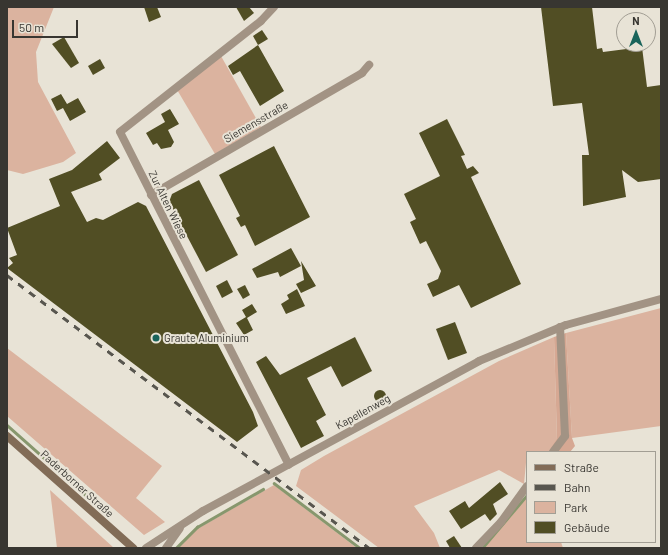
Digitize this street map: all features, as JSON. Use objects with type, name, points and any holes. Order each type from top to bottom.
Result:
[{"type":"main road","name":"Paderborner Straße","points":[[7,436],[133,548]]},
{"type":"street","name":"Zur Alten Wiese","points":[[274,7],[261,21],[120,132],[289,466]]},
{"type":"street","name":"Siemensstraße","points":[[151,195],[370,66]]},
{"type":"street","name":"Kapellenweg","points":[[146,548],[182,526],[479,361],[560,327],[661,298]]},
{"type":"street","points":[[553,451],[565,436],[560,327]]},
{"type":"street","points":[[476,548],[501,522],[526,487]]},
{"type":"street","name":"Kapellenweg","points":[[166,548],[182,526]]},
{"type":"green space","points":[[7,7],[54,7],[36,52],[38,82],[76,153],[63,162],[23,174],[7,170]]},
{"type":"green space","points":[[221,56],[261,127],[215,154],[176,88]]},
{"type":"green space","points":[[661,308],[661,426],[572,438],[566,333]]},
{"type":"green space","points":[[554,337],[557,440],[549,451],[526,451],[524,484],[499,470],[414,506],[434,533],[440,548],[379,548],[296,486],[301,470],[499,361]]},
{"type":"green space","points":[[7,348],[162,466],[136,498],[165,522],[144,535],[7,416]]},
{"type":"green space","points":[[274,485],[357,548],[178,548],[197,529]]},
{"type":"green space","points":[[50,490],[114,548],[57,548]]},
{"type":"green space","points":[[526,498],[526,543],[561,543],[563,548],[484,548]]},
{"type":"shaded area","points":[[566,333],[572,438],[575,446],[571,451],[549,451],[557,439],[554,337]]},
{"type":"building","points":[[144,7],[157,7],[161,17],[149,22]]},
{"type":"building","points":[[236,7],[249,7],[254,13],[244,21]]},
{"type":"building","points":[[541,7],[592,7],[597,49],[602,48],[603,52],[616,50],[616,52],[643,52],[647,87],[661,85],[661,179],[638,182],[622,170],[626,197],[583,206],[582,155],[589,155],[582,103],[553,106]]},
{"type":"building","points":[[262,30],[268,39],[258,45],[253,36]]},
{"type":"building","points":[[64,37],[79,63],[71,68],[52,44]]},
{"type":"building","points":[[258,45],[284,91],[260,106],[240,71],[233,75],[228,66]]},
{"type":"building","points":[[100,59],[105,68],[93,75],[88,66]]},
{"type":"building","points":[[61,94],[67,104],[78,98],[86,112],[70,121],[63,108],[57,111],[51,99]]},
{"type":"building","points":[[170,109],[179,124],[168,130],[174,142],[171,147],[161,149],[157,143],[153,145],[146,133],[165,122],[161,114]]},
{"type":"building","points":[[447,119],[465,155],[461,156],[467,169],[473,166],[479,173],[471,177],[521,284],[471,308],[459,285],[433,297],[427,284],[438,279],[441,271],[426,241],[420,244],[410,222],[416,219],[404,194],[440,176],[419,133]]},
{"type":"building","name":"Graute Aluminium","points":[[107,141],[120,158],[99,174],[102,180],[71,192],[87,222],[96,218],[103,220],[138,202],[146,206],[253,412],[258,426],[237,442],[7,268],[13,263],[9,258],[17,255],[7,228],[60,206],[49,179],[72,170]]},
{"type":"building","points":[[274,146],[310,217],[255,246],[245,225],[241,227],[236,218],[240,216],[219,175]]},
{"type":"building","points":[[199,180],[238,255],[206,272],[169,202],[172,194]]},
{"type":"building","points":[[291,248],[301,266],[280,277],[278,272],[257,278],[252,269]]},
{"type":"building","points":[[301,261],[316,286],[301,293],[296,284],[304,280]]},
{"type":"building","points":[[227,280],[233,292],[222,298],[216,286]]},
{"type":"building","points":[[245,285],[250,295],[243,299],[237,289]]},
{"type":"building","points":[[297,289],[305,306],[286,314],[281,304],[289,299],[287,295]]},
{"type":"building","points":[[252,304],[257,312],[247,318],[253,330],[244,335],[236,323],[246,317],[242,310]]},
{"type":"building","points":[[455,322],[467,353],[448,360],[436,329]]},
{"type":"building","points":[[355,337],[372,371],[342,387],[331,366],[307,378],[326,415],[316,421],[324,436],[301,448],[256,362],[266,356],[280,375]]},
{"type":"building","points":[[378,390],[382,390],[386,396],[382,402],[378,402],[374,398],[374,394]]},
{"type":"building","points":[[500,482],[508,494],[493,504],[497,514],[490,521],[485,514],[461,529],[449,511],[465,501],[469,508]]},
{"type":"building","points":[[454,536],[462,548],[450,548],[446,541]]},
{"type":"waterway","points":[[7,425],[105,512]]},
{"type":"waterway","points":[[274,483],[360,548]]},
{"type":"waterway","points":[[176,548],[197,527],[263,489]]},
{"type":"waterway","points":[[482,548],[526,496]]},
{"type":"railway","points":[[7,275],[369,548]]},
{"type":"place","name":"Graute Aluminium","points":[[156,338]]}]
